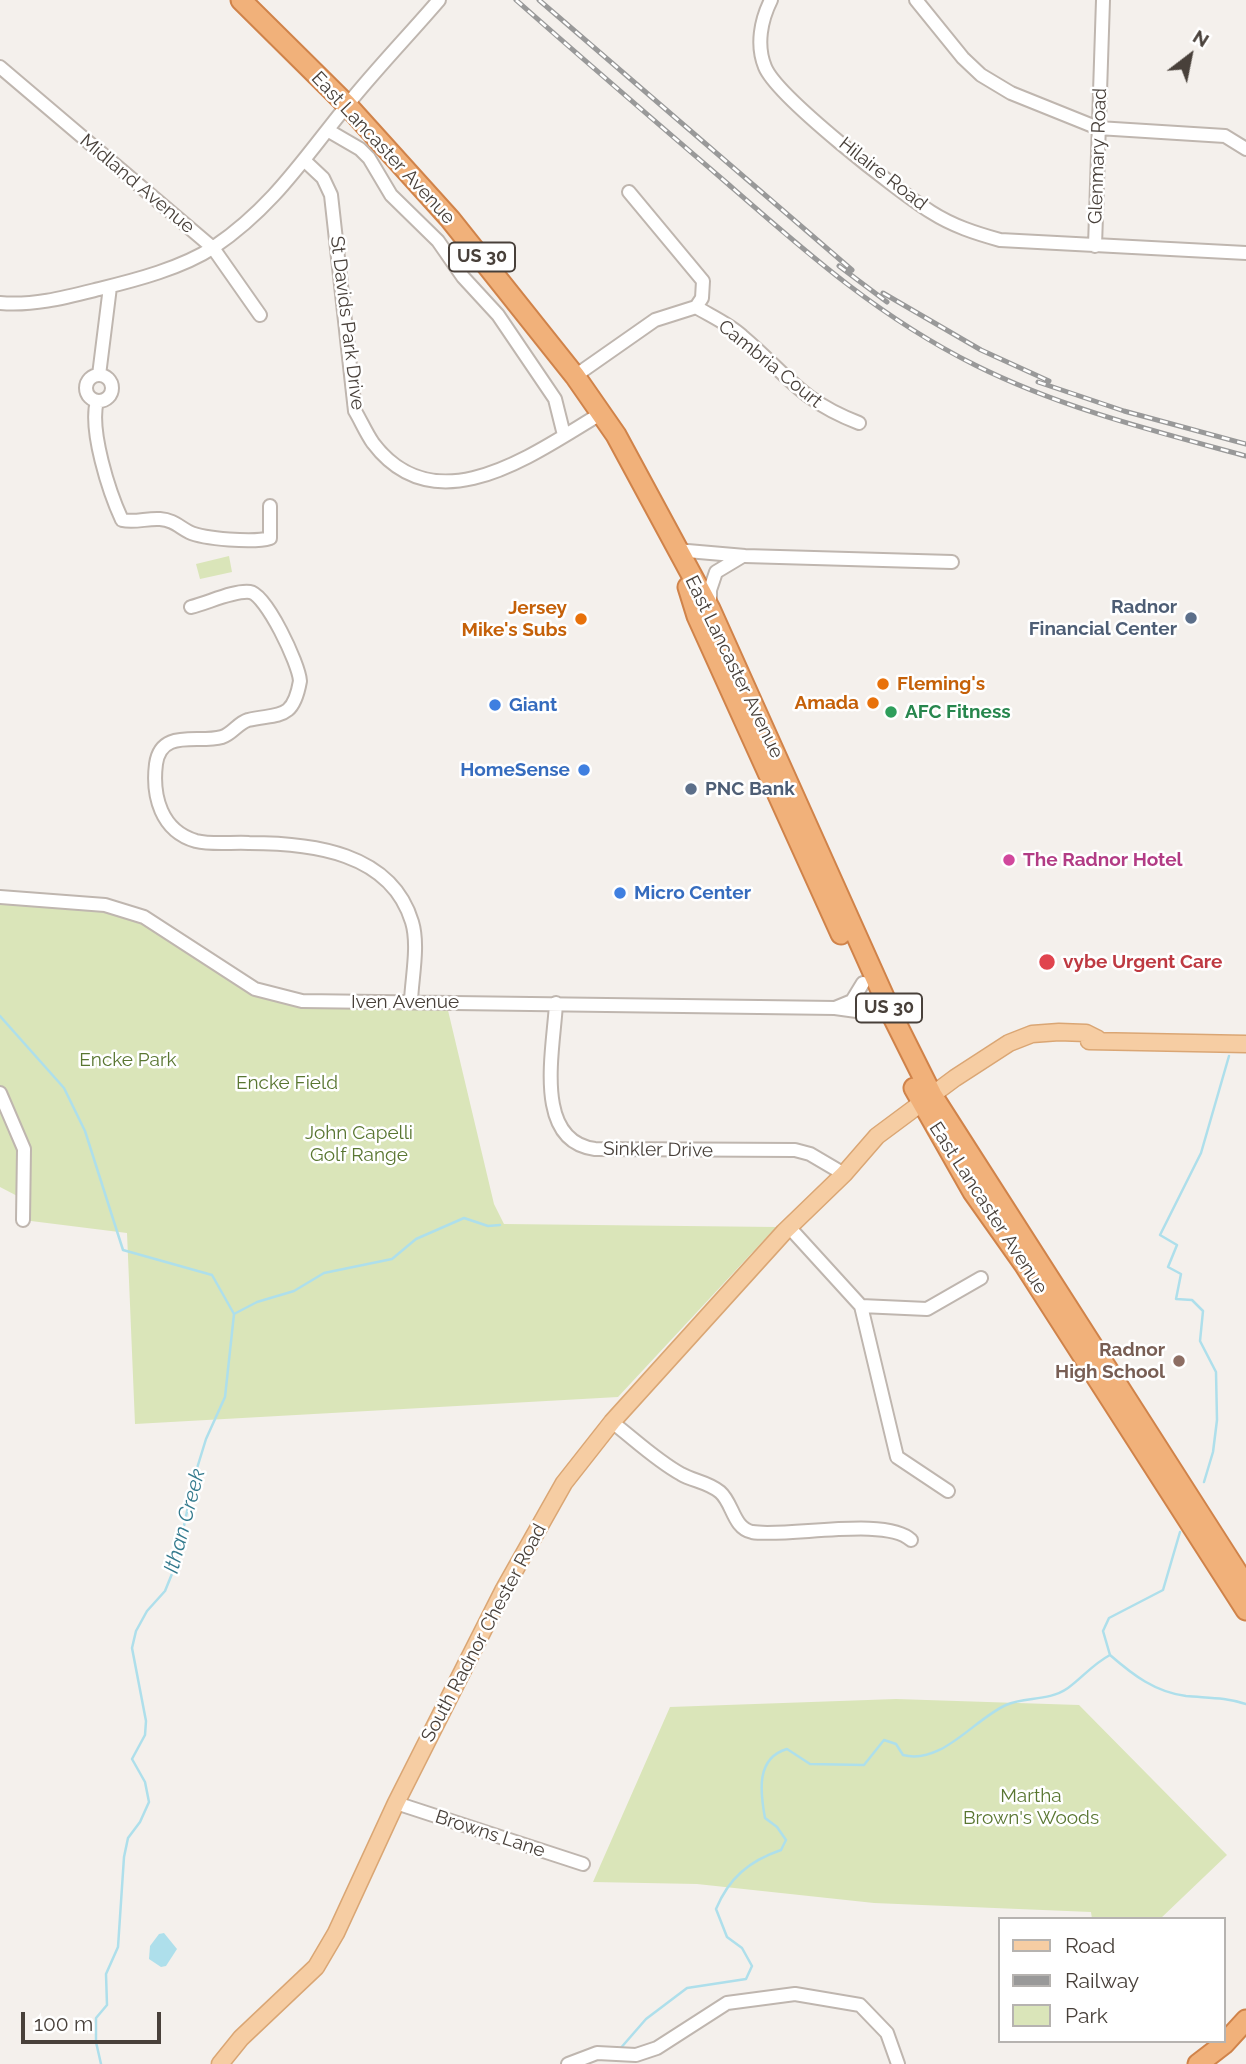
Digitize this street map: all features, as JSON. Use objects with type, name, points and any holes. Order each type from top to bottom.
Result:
[{"type":"highway","name":"East Lancaster Avenue","points":[[241,0],[347,105],[456,226],[602,413],[639,475],[676,550],[710,610],[899,1029],[927,1099]]},
{"type":"highway","name":"East Lancaster Avenue","points":[[676,550],[697,616],[863,983],[927,1099],[973,1192],[1239,1589],[1246,1610]]},
{"type":"highway","points":[[1239,1589],[1246,1617]]},
{"type":"highway","points":[[1225,2042],[1246,2020]]},
{"type":"highway","points":[[1198,2064],[1224,2043]]},
{"type":"main road","name":"South Radnor Chester Road","points":[[220,2064],[241,2038],[316,1967],[337,1933],[396,1803],[503,1591],[558,1493],[612,1422],[789,1227],[844,1174],[877,1136],[927,1099],[957,1088],[1013,1052],[1034,1044],[1098,1039],[1246,1044]]},
{"type":"street","points":[[0,303],[18,304],[58,299],[110,286],[164,269],[213,248],[273,198],[306,162],[347,105],[439,0]]},
{"type":"street","name":"Hilaire Road","points":[[771,0],[762,23],[760,38],[764,66],[771,78],[854,153],[919,203],[966,231],[1000,240],[1095,246]]},
{"type":"street","points":[[916,0],[963,58],[981,75],[1011,93],[1098,128],[1225,136],[1246,149]]},
{"type":"street","name":"Glenmary Road","points":[[1103,0],[1095,246],[1246,253]]},
{"type":"street","name":"Midland Avenue","points":[[0,67],[213,248],[260,315]]},
{"type":"street","points":[[329,131],[360,149],[369,158],[391,195],[438,241],[463,277],[498,315],[555,400],[564,435]]},
{"type":"street","name":"St Davids Park Drive","points":[[306,162],[323,178],[331,195],[355,411],[383,454],[417,476],[450,482],[483,477],[522,461],[602,413]]},
{"type":"street","points":[[575,376],[655,320],[696,307],[702,298],[702,281],[629,192]]},
{"type":"street","points":[[99,375],[110,286]]},
{"type":"street","name":"Cambria Court","points":[[696,307],[741,335],[789,383],[816,403],[859,423]]},
{"type":"street","points":[[99,375],[107,378],[112,389],[106,399],[97,401],[88,396],[86,388],[89,379],[99,375]]},
{"type":"street","points":[[97,401],[95,413],[105,472],[122,520],[132,522],[159,519],[176,522],[190,532],[258,541],[270,537],[270,506]]},
{"type":"street","points":[[676,550],[745,556],[952,562]]},
{"type":"street","points":[[710,610],[710,590],[716,572],[745,556]]},
{"type":"street","points":[[191,607],[247,592],[263,598],[300,681],[289,709],[280,717],[247,721],[218,738],[182,738],[167,744],[156,763],[155,793],[160,810],[173,827],[196,841],[310,845],[350,858],[386,878],[399,893],[413,924],[411,1001]]},
{"type":"street","name":"Iven Avenue","points":[[0,897],[105,905],[144,917],[255,989],[302,1001],[835,1009],[878,1014]]},
{"type":"street","points":[[835,1009],[852,1002],[863,983]]},
{"type":"street","name":"Sinkler Drive","points":[[556,1003],[552,1103],[558,1126],[572,1142],[595,1149],[795,1150],[810,1154],[844,1174]]},
{"type":"street","points":[[0,1093],[24,1149],[23,1220]]},
{"type":"street","points":[[789,1227],[861,1306],[897,1457],[948,1491]]},
{"type":"street","points":[[861,1306],[927,1309],[981,1278]]},
{"type":"street","points":[[612,1422],[681,1474],[719,1490],[737,1522],[751,1532],[852,1528],[903,1534],[911,1540]]},
{"type":"street","name":"Browns Lane","points":[[396,1803],[583,1864]]},
{"type":"street","points":[[568,2064],[597,2053],[636,2054],[657,2048],[727,2003],[795,1994],[860,2005],[887,2033],[898,2064]]},
{"type":"green space","points":[[229,556],[232,572],[200,579],[196,564]]},
{"type":"green space","name":"Encke Park","points":[[0,897],[105,905],[144,917],[255,989],[302,1001],[446,1002],[494,1204],[504,1224],[776,1227],[618,1397],[135,1424],[127,1233],[23,1220],[23,1199],[0,1187]]},
{"type":"green space","name":"Martha Brown's Woods","points":[[896,1699],[1079,1705],[1227,1855],[1162,1917],[1092,1917],[1091,1912],[874,1903],[697,1884],[593,1882],[670,1707]]},
{"type":"water","points":[[164,1933],[177,1949],[166,1966],[161,1967],[149,1959],[150,1946],[159,1934]]},
{"type":"waterway","name":"Ithan Creek","points":[[0,1016],[64,1088],[85,1131],[123,1250],[212,1275],[234,1314],[225,1397],[206,1439],[194,1478],[176,1564],[165,1591],[147,1611],[136,1631],[132,1648],[146,1721],[145,1735],[132,1759],[145,1782],[149,1802],[140,1822],[128,1838],[124,1857],[118,1947],[106,1974],[107,2005],[96,2018],[96,2042],[101,2064]]},
{"type":"waterway","points":[[1204,1482],[1213,1452],[1217,1420],[1216,1372],[1200,1341],[1203,1311],[1192,1300],[1176,1299],[1181,1274],[1168,1267],[1177,1245],[1160,1235],[1201,1153],[1229,1056]]},
{"type":"waterway","points":[[234,1314],[257,1302],[294,1291],[324,1273],[392,1259],[416,1239],[464,1218],[488,1226],[500,1225]]},
{"type":"waterway","points":[[1110,1655],[1103,1631],[1109,1618],[1163,1590],[1180,1532]]},
{"type":"waterway","points":[[1110,1655],[1136,1676],[1164,1691],[1246,1704]]},
{"type":"waterway","points":[[619,2050],[646,2019],[687,1988],[746,1979],[752,1966],[742,1948],[727,1937],[716,1909],[727,1888],[741,1872],[759,1859],[781,1850],[786,1840],[777,1827],[765,1818],[762,1797],[765,1768],[777,1753],[787,1749],[810,1764],[864,1765],[884,1740],[896,1744],[903,1755],[931,1754],[1006,1705],[1045,1697],[1068,1688],[1110,1655]]},
{"type":"railway","points":[[516,0],[787,235],[846,283],[907,326],[975,365],[1041,394],[1108,417],[1246,456]]},
{"type":"railway","points":[[539,0],[852,270]]},
{"type":"railway","points":[[839,266],[887,302]]},
{"type":"railway","points":[[883,293],[981,350],[1049,381]]},
{"type":"railway","points":[[1038,382],[1124,411],[1246,444]]},
{"type":"place","name":"Radnor Financial Center","points":[[1191,618]]},
{"type":"place","name":"Jersey Mike's Subs","points":[[581,619]]},
{"type":"place","name":"Fleming's","points":[[883,684]]},
{"type":"place","name":"Amada","points":[[873,703]]},
{"type":"place","name":"Giant","points":[[495,705]]},
{"type":"place","name":"AFC Fitness","points":[[891,712]]},
{"type":"place","name":"HomeSense","points":[[584,770]]},
{"type":"place","name":"PNC Bank","points":[[691,789]]},
{"type":"place","name":"The Radnor Hotel","points":[[1009,860]]},
{"type":"place","name":"Micro Center","points":[[620,893]]},
{"type":"place","name":"vybe Urgent Care","points":[[1047,962]]},
{"type":"place","name":"Radnor High School","points":[[1179,1361]]},
{"type":"park label","name":"Encke Field","points":[[287,1083]]},
{"type":"park label","name":"John Capelli Golf Range","points":[[359,1144]]}]
